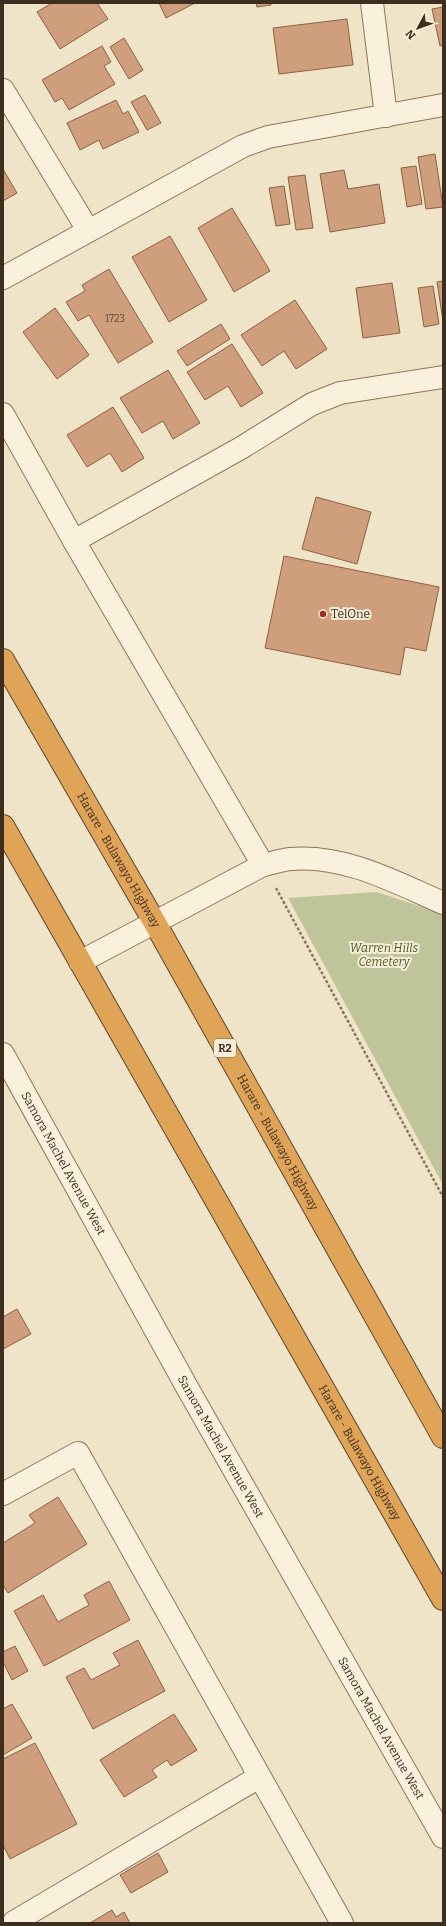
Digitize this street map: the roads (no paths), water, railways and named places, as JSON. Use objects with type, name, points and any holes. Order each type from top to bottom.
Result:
[{"type":"highway","name":"Harare - Bulawayo Highway","points":[[3,660],[155,923],[443,1437]]},
{"type":"highway","name":"Harare - Bulawayo Highway","points":[[3,826],[443,1599]]},
{"type":"street","points":[[372,3],[386,116]]},
{"type":"street","points":[[3,90],[88,230]]},
{"type":"street","points":[[3,278],[243,146],[268,137],[443,105]]},
{"type":"street","points":[[74,541],[241,448],[312,404],[340,393],[443,377]]},
{"type":"street","points":[[3,414],[74,541],[263,865]]},
{"type":"street","points":[[80,962],[263,865],[290,859],[324,860],[352,866],[443,902]]},
{"type":"street","name":"Samora Machel Avenue West","points":[[3,1054],[188,1389],[443,1837]]},
{"type":"street","points":[[3,1494],[78,1453],[342,1923]]},
{"type":"street","points":[[14,1922],[259,1777]]},
{"type":"place","name":"TelOne","points":[[323,614]]},
{"type":"park label","name":"Warren Hills Cemetery","points":[[384,955]]}]
